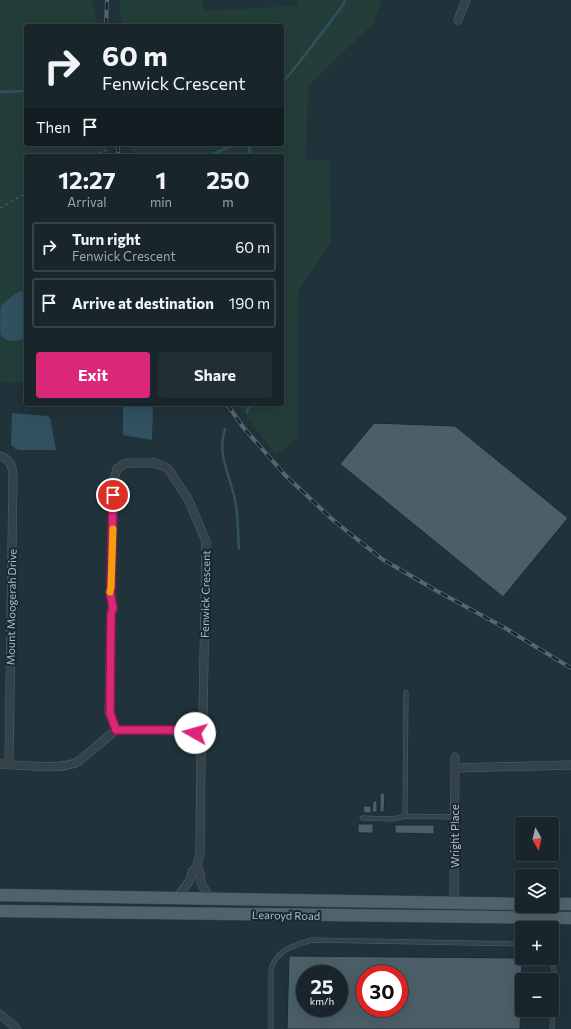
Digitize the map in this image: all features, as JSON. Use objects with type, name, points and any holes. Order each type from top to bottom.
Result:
[{"type":"main road","name":"Learoyd Road","points":[[0,895],[515,904]]},
{"type":"main road","points":[[559,904],[571,904]]},
{"type":"main road","name":"Learoyd Road","points":[[0,911],[571,918]]},
{"type":"street","points":[[458,20],[466,0]]},
{"type":"street","name":"Mount Moogerah Drive","points":[[0,456],[6,458],[12,464],[13,474],[9,765]]},
{"type":"street","name":"Fenwick Crescent","points":[[116,730],[110,713],[111,614],[113,608],[110,592],[114,474],[119,466],[124,464],[155,463],[169,470],[186,494],[206,541],[203,716],[195,733]]},
{"type":"street","points":[[0,764],[72,765],[116,730],[190,730],[195,733],[201,740],[200,852],[197,866],[192,872],[188,884],[177,898]]},
{"type":"street","name":"Wright Place","points":[[454,903],[455,757]]},
{"type":"street","points":[[455,768],[571,765]]},
{"type":"street","points":[[197,866],[200,873],[201,883],[210,898]]},
{"type":"street","points":[[0,1014],[17,1029]]},
{"type":"lane","points":[[405,816],[406,692]]},
{"type":"lane","points":[[362,818],[393,819],[405,816],[454,817]]},
{"type":"lane","points":[[271,1029],[271,970],[273,962],[282,951],[293,945],[312,940],[515,944]]},
{"type":"lane","points":[[552,1029],[553,965]]},
{"type":"path","points":[[97,154],[108,149]]},
{"type":"path","points":[[0,208],[24,194]]},
{"type":"green space","points":[[0,0],[92,0],[97,24],[24,24],[24,146],[108,146],[110,154],[24,154],[24,382],[12,383],[0,381]]},
{"type":"green space","points":[[120,0],[202,0],[205,11],[296,6],[298,0],[382,0],[373,24],[308,86],[306,159],[330,161],[331,242],[299,290],[297,438],[276,455],[239,406],[284,406],[284,154],[132,154],[130,146],[284,146],[284,24],[121,24]]},
{"type":"water","points":[[20,291],[24,292],[23,339],[13,341],[3,338],[1,335],[1,307],[7,300]]},
{"type":"water","points":[[123,406],[153,406],[152,440],[123,435]]},
{"type":"water","points":[[12,413],[48,416],[50,418],[56,450],[18,450],[11,445]]},
{"type":"building","points":[[374,423],[455,426],[568,518],[503,597],[340,464]]},
{"type":"building","points":[[380,793],[385,793],[384,812],[380,812]]},
{"type":"building","points":[[373,801],[377,801],[377,812],[372,812]]},
{"type":"building","points":[[363,806],[371,806],[371,813],[364,813]]},
{"type":"building","points":[[358,824],[373,824],[373,833],[358,833]]},
{"type":"building","points":[[395,825],[434,825],[434,834],[395,833]]},
{"type":"building","points":[[289,956],[515,958],[515,965],[522,965],[522,973],[515,973],[515,1017],[520,1017],[520,1029],[287,1029]]},
{"type":"waterway","points":[[284,81],[343,5],[345,0]]},
{"type":"waterway","points":[[0,92],[24,91]]},
{"type":"waterway","points":[[213,154],[231,146]]},
{"type":"waterway","points":[[249,146],[250,154]]},
{"type":"waterway","points":[[247,412],[249,406]]},
{"type":"waterway","points":[[225,429],[222,449],[223,458],[236,505],[239,549]]},
{"type":"railway","points":[[106,24],[107,0]]},
{"type":"railway","points":[[117,146],[119,154]]},
{"type":"railway","points":[[228,406],[243,427],[285,475],[333,520],[382,559],[505,628],[571,668]]},
{"type":"slow traffic","points":[[110,592],[113,529]]},
{"type":"route","points":[[113,495],[110,592],[113,606],[111,614],[111,720],[116,730],[190,730],[195,733]]}]
